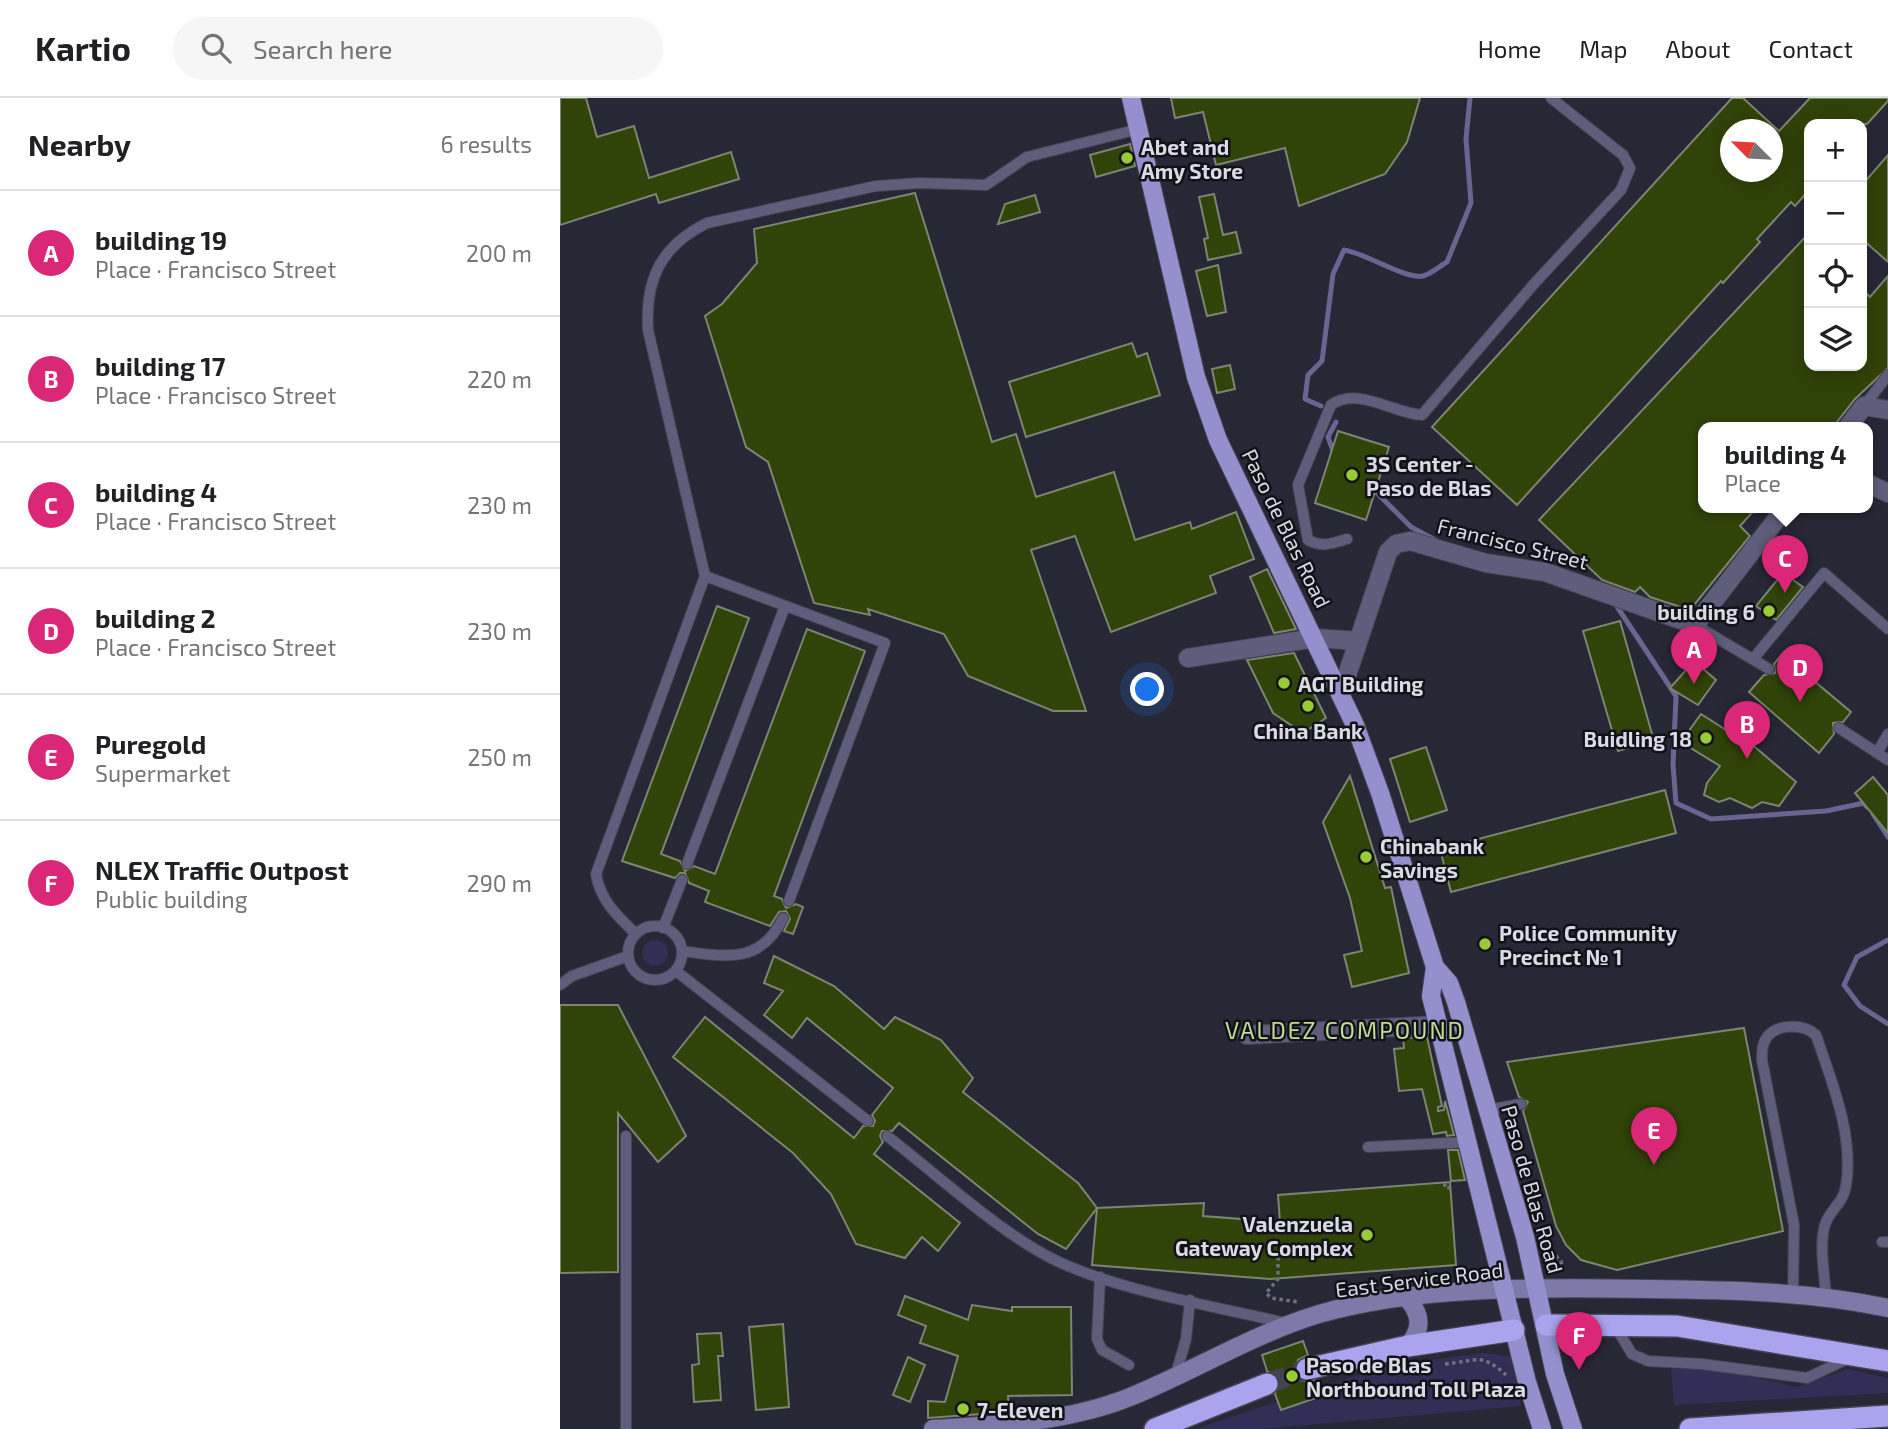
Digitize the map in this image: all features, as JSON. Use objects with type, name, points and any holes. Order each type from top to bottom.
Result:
[{"type":"highway","points":[[1546,1325],[1677,1326],[1888,1361]]},
{"type":"highway","points":[[1307,1368],[1408,1346],[1514,1329]]},
{"type":"highway","points":[[1155,1429],[1267,1384]]},
{"type":"highway","points":[[1690,1429],[1888,1416]]},
{"type":"main road","name":"Paso de Blas Road","points":[[1131,98],[1196,377],[1218,440],[1341,693],[1377,783],[1435,967],[1449,983],[1456,1002],[1537,1288],[1555,1374],[1573,1429]]},
{"type":"main road","name":"Paso de Blas Road","points":[[1435,967],[1431,996],[1506,1291],[1514,1329],[1520,1382],[1542,1429]]},
{"type":"main road","name":"East Service Road","points":[[933,1429],[1058,1417],[1128,1398],[1289,1324],[1355,1306],[1408,1299],[1537,1288],[1734,1291],[1826,1297],[1888,1308]]},
{"type":"main road","points":[[1408,1299],[1417,1310],[1420,1323],[1417,1336],[1408,1346]]},
{"type":"main road","points":[[1514,1329],[1546,1325]]},
{"type":"street","points":[[1852,422],[1864,406],[1888,410]]},
{"type":"street","points":[[1695,625],[1781,513]]},
{"type":"street","name":"Francisco Street","points":[[1341,693],[1388,552],[1396,544],[1410,541],[1486,563],[1572,579],[1695,625]]},
{"type":"street","points":[[1188,658],[1315,638],[1358,641]]},
{"type":"street","points":[[1247,1035],[1439,1025]]},
{"type":"lane","points":[[1347,539],[1329,545],[1308,540],[1298,485],[1331,405],[1340,399],[1354,397],[1409,414],[1422,415],[1533,285],[1620,190],[1630,168],[1623,155],[1551,98]]},
{"type":"lane","points":[[636,934],[598,890],[596,874],[705,576],[648,331],[647,303],[656,272],[671,247],[687,233],[707,223],[876,186],[920,183],[986,186],[1027,157],[1139,129]]},
{"type":"lane","points":[[1864,406],[1888,375]]},
{"type":"lane","points":[[1753,659],[1824,573],[1888,629]]},
{"type":"lane","points":[[705,576],[885,643],[789,901]]},
{"type":"lane","points":[[687,864],[785,606]]},
{"type":"lane","points":[[1695,625],[1769,669]]},
{"type":"lane","points":[[1839,728],[1888,760]]},
{"type":"lane","points":[[1877,753],[1888,734]]},
{"type":"lane","points":[[663,928],[681,880]]},
{"type":"lane","points":[[682,951],[720,956],[753,951],[767,943],[783,918]]},
{"type":"lane","points":[[644,928],[663,928],[677,936],[682,951],[676,971],[661,980],[643,978],[636,972],[628,956],[636,934],[644,928]]},
{"type":"lane","points":[[560,985],[572,976],[628,956]]},
{"type":"lane","points":[[676,971],[867,1121]]},
{"type":"lane","points":[[1793,1295],[1794,1225],[1762,1060],[1767,1037],[1773,1032],[1793,1027],[1804,1028],[1816,1035],[1844,1117],[1846,1184],[1842,1202],[1827,1220],[1823,1230],[1826,1297]]},
{"type":"lane","points":[[1488,1110],[1521,1104]]},
{"type":"lane","points":[[626,1136],[626,1429]]},
{"type":"lane","points":[[887,1136],[1018,1237],[1059,1262],[1100,1277],[1289,1324]]},
{"type":"lane","points":[[1368,1147],[1469,1142]]},
{"type":"lane","points":[[1100,1277],[1097,1339],[1102,1350],[1129,1365]]},
{"type":"lane","points":[[1175,1377],[1186,1339],[1190,1300]]},
{"type":"lane","points":[[1614,1325],[1632,1354],[1648,1361],[1702,1364],[1807,1378],[1854,1355]]},
{"type":"path","points":[[1443,1185],[1449,1185],[1449,1190]]},
{"type":"path","points":[[1541,1239],[1560,1261],[1563,1273]]},
{"type":"path","points":[[1278,1250],[1278,1279],[1266,1293],[1271,1298],[1303,1302]]},
{"type":"path","points":[[1445,1364],[1480,1357],[1489,1360],[1520,1382]]},
{"type":"shaded area","points":[[655,940],[664,944],[668,953],[664,962],[655,966],[646,962],[642,953],[646,944]]},
{"type":"shaded area","points":[[1485,1353],[1512,1357],[1521,1406],[1262,1429],[1195,1429],[1348,1378],[1405,1363]]},
{"type":"shaded area","points":[[1716,1368],[1796,1387],[1848,1369],[1888,1378],[1888,1393],[1674,1405],[1671,1369]]},
{"type":"building","points":[[560,98],[586,98],[597,137],[634,126],[649,178],[731,152],[739,179],[659,203],[656,194],[560,225]]},
{"type":"building","points":[[1171,98],[1420,98],[1407,142],[1385,174],[1299,206],[1285,148],[1216,165],[1203,112],[1175,118]]},
{"type":"building","points":[[1732,98],[1743,98],[1766,119],[1720,119],[1720,182],[1783,182],[1783,127],[1810,98],[1888,98],[1867,124],[1867,119],[1804,119],[1804,196],[1795,206],[1791,202],[1757,239],[1760,242],[1723,283],[1721,281],[1517,505],[1432,427]]},
{"type":"building","points":[[1130,144],[1135,166],[1096,177],[1090,155]]},
{"type":"building","points":[[1888,155],[1888,262],[1867,243],[1867,179]]},
{"type":"building","points":[[915,193],[992,442],[1016,434],[1036,497],[1114,472],[1135,540],[1190,522],[1192,529],[1236,512],[1254,559],[1210,576],[1216,593],[1111,632],[1075,536],[1031,550],[1086,711],[1053,711],[968,676],[944,634],[868,609],[870,615],[814,603],[768,462],[746,447],[705,316],[722,304],[757,263],[754,229]]},
{"type":"building","points":[[1214,194],[1223,235],[1236,232],[1241,253],[1208,260],[1204,239],[1208,238],[1199,197]]},
{"type":"building","points":[[1035,195],[1040,212],[998,224],[1005,204]]},
{"type":"building","points":[[1804,238],[1804,371],[1867,371],[1867,294],[1870,297],[1888,276],[1888,368],[1855,399],[1837,422],[1698,422],[1698,513],[1752,513],[1740,526],[1750,536],[1690,610],[1650,597],[1640,587],[1635,592],[1602,580],[1539,520]]},
{"type":"building","points":[[1218,265],[1226,312],[1207,316],[1196,271]]},
{"type":"building","points":[[1132,343],[1137,357],[1147,353],[1160,395],[1026,437],[1009,382]]},
{"type":"building","points":[[1230,365],[1235,389],[1217,393],[1212,369]]},
{"type":"building","name":"3S Center - Paso de Blas","points":[[1338,431],[1389,447],[1366,520],[1315,503]]},
{"type":"building","points":[[1267,569],[1296,629],[1274,633],[1250,577]]},
{"type":"building","points":[[1783,573],[1803,587],[1776,620],[1756,606]]},
{"type":"building","points":[[717,606],[749,618],[661,854],[680,861],[685,871],[694,866],[715,874],[807,629],[865,651],[774,896],[782,899],[786,908],[796,904],[803,907],[793,934],[784,931],[790,919],[786,911],[779,912],[770,926],[705,902],[709,891],[689,883],[685,873],[680,873],[675,878],[622,861]]},
{"type":"building","points":[[1620,621],[1654,741],[1618,751],[1583,631]]},
{"type":"building","name":"AGT Building","points":[[1294,653],[1326,718],[1303,733],[1273,713],[1247,660]]},
{"type":"building","points":[[1782,654],[1851,712],[1843,722],[1833,723],[1834,734],[1819,753],[1749,692],[1764,675],[1775,673],[1774,664]]},
{"type":"building","points":[[1694,661],[1716,680],[1698,705],[1670,688]]},
{"type":"building","points":[[1701,714],[1740,739],[1742,736],[1796,782],[1779,806],[1762,802],[1752,808],[1730,798],[1719,802],[1704,795],[1707,783],[1720,766],[1681,742]]},
{"type":"building","points":[[1426,747],[1447,810],[1410,822],[1390,759]]},
{"type":"building","points":[[1350,776],[1385,888],[1391,887],[1409,973],[1352,987],[1344,955],[1362,951],[1350,898],[1323,822]]},
{"type":"building","points":[[1873,777],[1888,795],[1888,833],[1855,793]]},
{"type":"building","points":[[1665,790],[1676,833],[1451,892],[1440,849]]},
{"type":"building","points":[[774,956],[834,986],[884,1029],[895,1017],[941,1040],[973,1078],[963,1092],[1078,1183],[1097,1208],[1066,1249],[1038,1234],[899,1123],[892,1131],[882,1131],[880,1136],[883,1142],[874,1154],[960,1223],[938,1251],[922,1237],[905,1258],[856,1244],[831,1194],[793,1153],[673,1057],[705,1017],[854,1138],[863,1126],[873,1126],[875,1121],[872,1115],[893,1088],[807,1018],[792,1038],[764,1015],[783,991],[764,983]]},
{"type":"building","points":[[560,1005],[618,1005],[686,1136],[658,1162],[618,1113],[618,1272],[560,1273]]},
{"type":"building","points":[[1744,1028],[1783,1231],[1617,1270],[1581,1260],[1566,1245],[1556,1226],[1523,1111],[1528,1102],[1519,1097],[1507,1062]]},
{"type":"building","points":[[1427,1037],[1442,1106],[1438,1107],[1438,1111],[1444,1110],[1445,1101],[1454,1135],[1447,1136],[1446,1132],[1433,1134],[1422,1089],[1399,1091],[1394,1049],[1404,1048],[1403,1038]]},
{"type":"building","points":[[1448,1150],[1458,1150],[1465,1180],[1451,1181]]},
{"type":"building","points":[[1450,1182],[1456,1265],[1270,1279],[1092,1265],[1097,1208],[1204,1203],[1203,1216],[1280,1222],[1278,1195]]},
{"type":"building","points":[[905,1296],[968,1320],[972,1305],[1012,1311],[1012,1307],[1071,1307],[1072,1395],[1008,1396],[1009,1412],[928,1418],[928,1401],[945,1402],[958,1356],[920,1343],[926,1326],[898,1315]]},
{"type":"building","points":[[783,1324],[789,1407],[756,1410],[749,1327]]},
{"type":"building","points":[[721,1333],[723,1356],[718,1356],[721,1400],[694,1402],[692,1365],[699,1364],[697,1334]]},
{"type":"building","name":"Paso de Blas Northbound Toll Plaza","points":[[1303,1341],[1308,1355],[1298,1360],[1294,1373],[1303,1381],[1316,1380],[1322,1396],[1281,1410],[1275,1394],[1279,1380],[1267,1371],[1262,1355]]},
{"type":"building","points":[[908,1357],[925,1365],[910,1402],[893,1395]]},
{"type":"waterway","points":[[1321,406],[1305,399],[1308,375],[1322,361],[1333,274],[1344,250],[1416,276],[1426,275],[1447,262],[1471,203],[1466,139],[1470,98]]},
{"type":"waterway","points":[[1334,454],[1328,437],[1336,422]]},
{"type":"waterway","points":[[1372,488],[1411,527],[1437,541]]},
{"type":"waterway","points":[[1614,602],[1676,696],[1673,765],[1676,803],[1711,819],[1826,811],[1864,803],[1867,807]]},
{"type":"waterway","points":[[1873,814],[1888,837]]},
{"type":"waterway","points":[[1888,940],[1857,957],[1844,985],[1860,1006],[1888,1024]]},
{"type":"tunnel","points":[[1267,1384],[1307,1369]]},
{"type":"place","name":"Abet and Amy Store","points":[[1127,158]]},
{"type":"place","name":"3S Center - Paso de Blas","points":[[1352,475]]},
{"type":"place","name":"building 4","points":[[1785,593]]},
{"type":"place","name":"building 6","points":[[1769,611]]},
{"type":"place","name":"AGT Building","points":[[1284,683]]},
{"type":"place","name":"building 19","points":[[1694,684]]},
{"type":"place","name":"building 2","points":[[1800,702]]},
{"type":"place","name":"China Bank","points":[[1308,706]]},
{"type":"place","name":"Buidling 18","points":[[1706,738]]},
{"type":"place","name":"building 17","points":[[1747,759]]},
{"type":"place","name":"Chinabank Savings","points":[[1366,857]]},
{"type":"place","name":"Police Community Precinct № 1","points":[[1485,944]]},
{"type":"place","name":"Puregold","points":[[1654,1165]]},
{"type":"place","name":"Valenzuela Gateway Complex","points":[[1367,1235]]},
{"type":"place","name":"NLEX Traffic Outpost","points":[[1579,1370]]},
{"type":"place","name":"Paso de Blas Northbound Toll Plaza","points":[[1292,1376]]},
{"type":"place","name":"7-Eleven","points":[[963,1409]]},
{"type":"district","name":"VALDEZ COMPOUND","points":[[1345,1030]]}]
